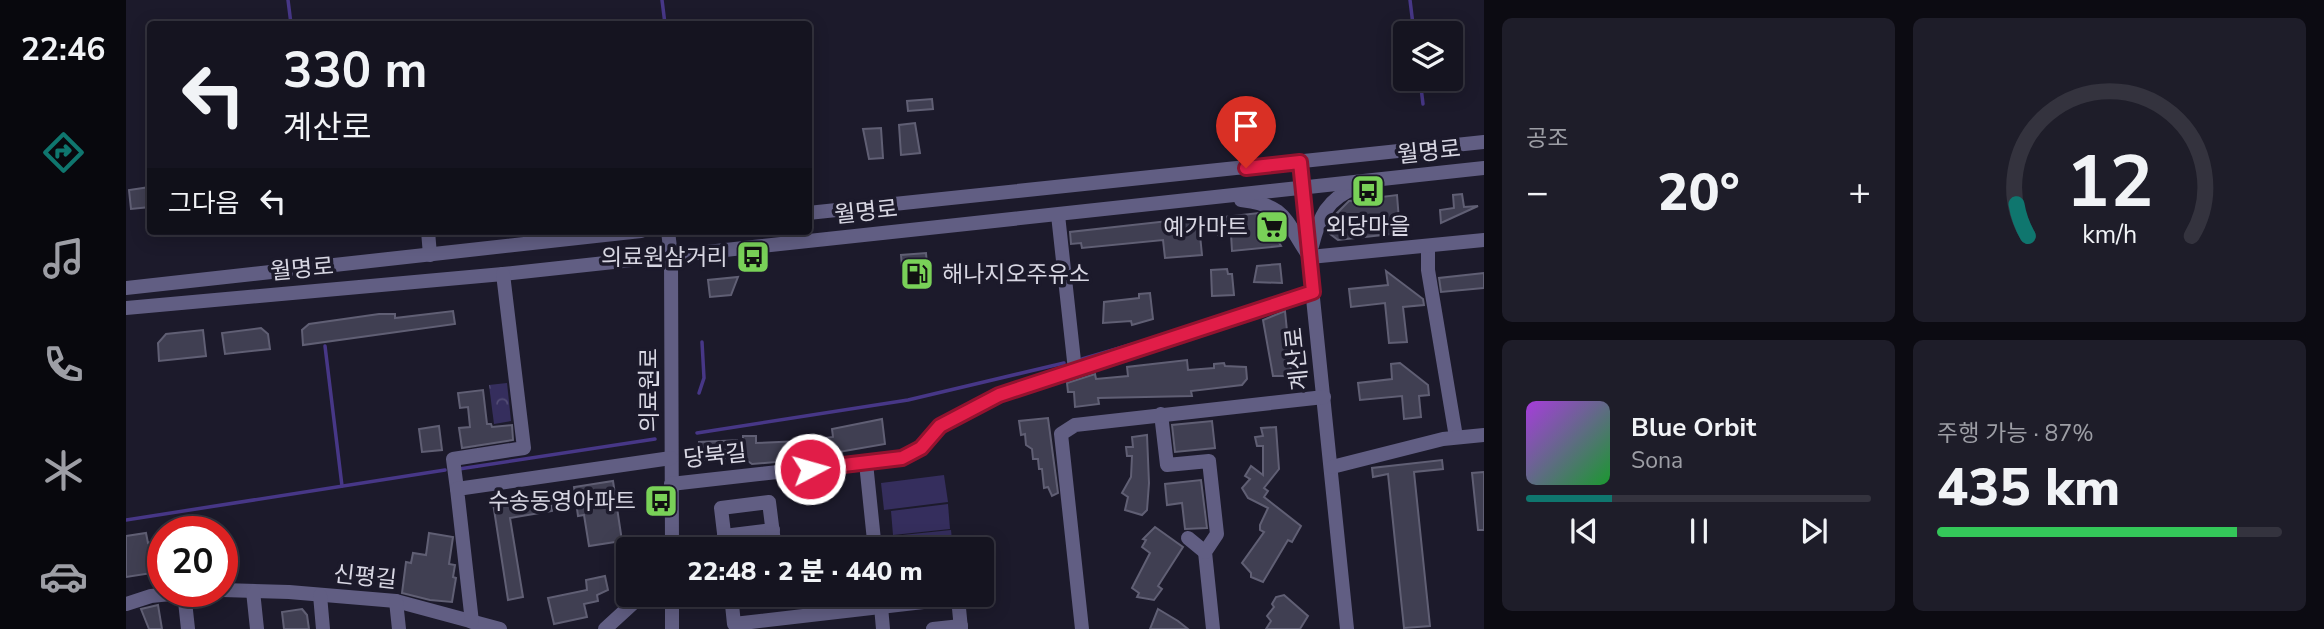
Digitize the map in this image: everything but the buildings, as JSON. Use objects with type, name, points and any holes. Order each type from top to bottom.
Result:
[{"type":"street","name":"월명로","points":[[812,213],[1484,142]]},
{"type":"street","name":"계산로","points":[[1300,162],[1347,629]]},
{"type":"street","name":"월명로","points":[[126,308],[503,274],[1484,168]]},
{"type":"street","points":[[1310,257],[1323,211],[1339,195],[1357,187],[1360,182]]},
{"type":"street","points":[[1215,197],[1270,204],[1285,216],[1310,257]]},
{"type":"street","points":[[1058,215],[1075,370]]},
{"type":"street","points":[[428,235],[430,255]]},
{"type":"street","name":"월명로","points":[[126,288],[606,235]]},
{"type":"street","name":"의료원로","points":[[668,235],[671,256],[672,537]]},
{"type":"street","points":[[1310,257],[1484,240]]},
{"type":"street","points":[[1428,246],[1428,270],[1456,438]]},
{"type":"street","points":[[472,622],[453,458],[524,448],[503,274]]},
{"type":"street","name":"당북길","points":[[671,484],[902,458],[921,448],[940,426],[999,395],[1313,292]]},
{"type":"street","points":[[1082,629],[1061,434],[1074,425],[1324,397]]},
{"type":"street","points":[[1161,414],[1167,465],[1209,461],[1217,534],[1205,552],[1213,629]]},
{"type":"street","points":[[1332,467],[1456,438],[1484,435]]},
{"type":"street","points":[[902,458],[930,455]]},
{"type":"street","points":[[457,489],[671,458]]},
{"type":"street","points":[[866,463],[874,537]]},
{"type":"street","points":[[724,537],[721,508],[769,502],[774,537]]},
{"type":"street","points":[[747,537],[773,530]]},
{"type":"street","points":[[1188,538],[1205,552]]},
{"type":"street","name":"신평길","points":[[238,591],[396,601],[493,628]]},
{"type":"street","points":[[253,591],[257,629]]},
{"type":"street","points":[[320,594],[323,629]]},
{"type":"street","points":[[126,604],[147,597]]},
{"type":"street","points":[[396,601],[399,629]]},
{"type":"street","points":[[186,607],[188,629]]},
{"type":"street","points":[[605,629],[629,607]]},
{"type":"street","points":[[672,607],[672,629]]},
{"type":"street","points":[[732,607],[734,626],[845,607]]},
{"type":"street","points":[[881,607],[883,629]]},
{"type":"street","points":[[933,629],[961,627],[959,607]]},
{"type":"street","points":[[623,612],[623,629]]},
{"type":"green space","points":[[507,383],[511,421],[494,424],[489,385]]},
{"type":"green space","points":[[944,475],[948,502],[884,510],[881,483]]},
{"type":"green space","points":[[948,504],[950,529],[893,535],[891,511]]},
{"type":"green space","points":[[951,530],[952,537],[893,537]]},
{"type":"waterway","points":[[288,0],[291,21]]},
{"type":"waterway","points":[[662,0],[665,21]]},
{"type":"waterway","points":[[1410,0],[1413,21]]},
{"type":"waterway","points":[[1421,91],[1423,104]]},
{"type":"waterway","points":[[699,393],[704,378],[702,342]]},
{"type":"waterway","points":[[1082,359],[1133,344]]},
{"type":"waterway","points":[[325,346],[342,486]]},
{"type":"waterway","points":[[697,433],[908,400],[1064,363]]},
{"type":"waterway","points":[[459,469],[655,439]]},
{"type":"waterway","points":[[126,520],[445,470]]},
{"type":"place","name":"외당마을","points":[[1368,191]]},
{"type":"place","name":"예가마트","points":[[1272,227]]},
{"type":"place","name":"의료원삼거리","points":[[753,257]]},
{"type":"place","name":"해나지오주유소","points":[[917,274]]},
{"type":"place","name":"수송동영아파트","points":[[661,501]]},
{"type":"route","points":[[810,469],[902,458],[921,448],[940,426],[999,395],[1313,292],[1300,162],[1246,168]]}]
